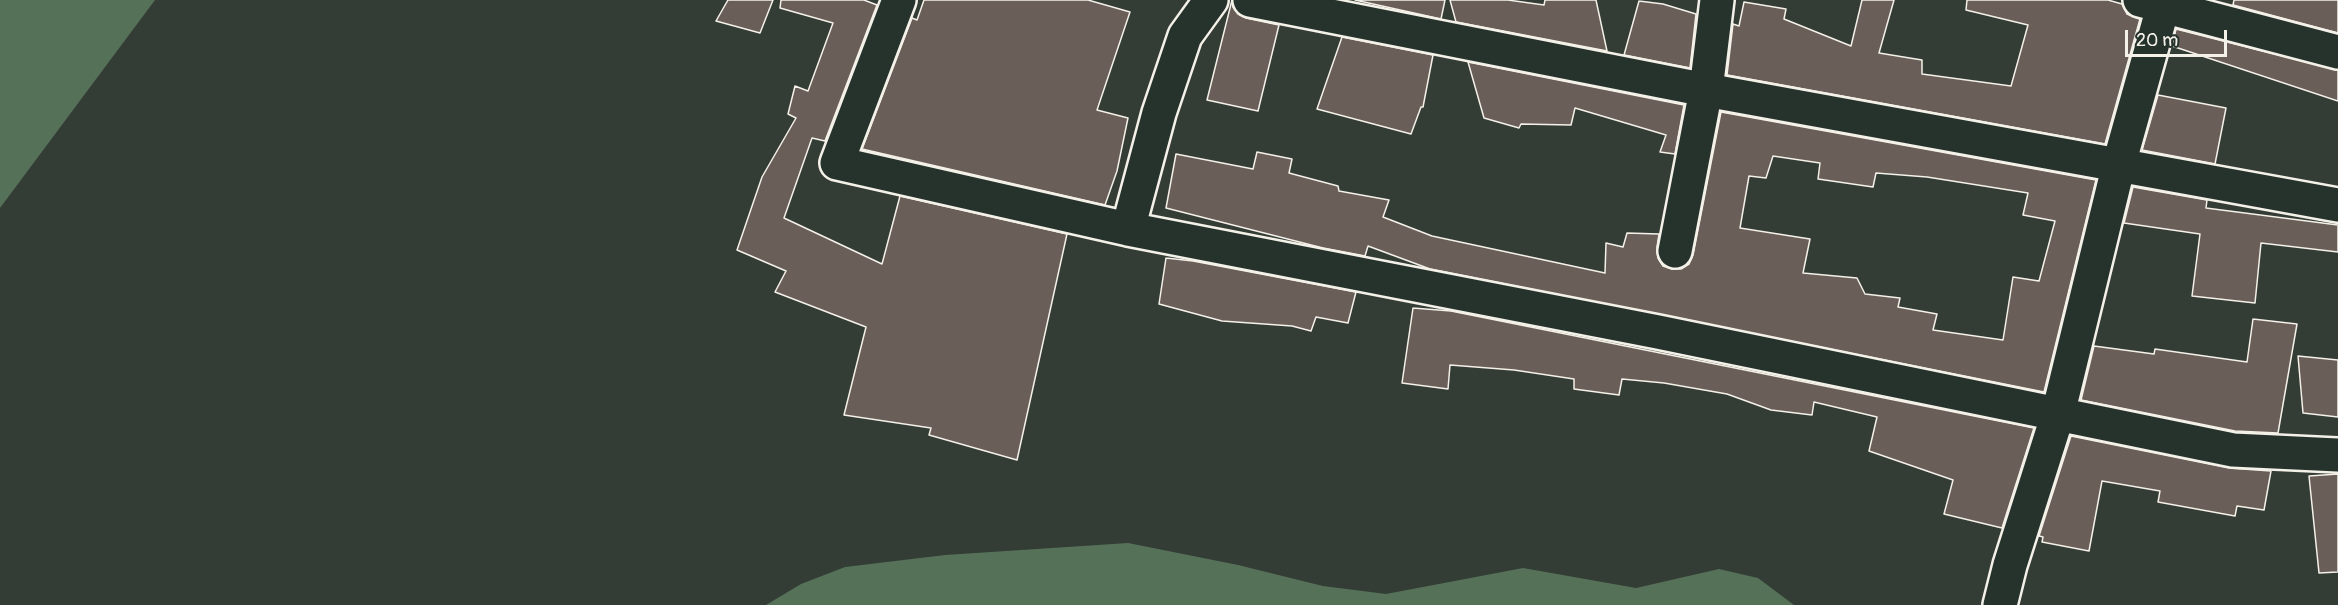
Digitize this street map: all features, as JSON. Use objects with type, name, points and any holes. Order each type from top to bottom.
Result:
[{"type":"street","points":[[899,0],[837,163],[1128,229],[1658,332],[2233,450],[2338,454]]},
{"type":"street","points":[[1128,229],[1159,113],[1185,36],[1210,0]]},
{"type":"street","points":[[1250,0],[1706,90],[2338,205]]},
{"type":"street","points":[[1675,251],[1706,90],[1717,0]]},
{"type":"street","points":[[2000,605],[2010,565],[2058,414],[2120,164],[2156,2],[2338,52]]},
{"type":"green space","points":[[0,0],[155,0],[0,208]]},
{"type":"green space","points":[[1128,543],[1238,565],[1323,586],[1386,594],[1523,568],[1636,588],[1719,569],[1758,578],[1794,605],[766,605],[801,584],[845,567],[945,555]]},
{"type":"building","points":[[728,0],[773,0],[760,33],[716,21]]},
{"type":"building","points":[[781,0],[864,0],[877,5],[825,141],[812,138],[784,218],[882,264],[900,196],[1067,234],[1017,460],[929,435],[931,428],[844,415],[866,327],[775,292],[786,271],[737,250],[762,177],[796,118],[788,114],[795,86],[808,91],[833,23],[780,8]]},
{"type":"building","points":[[924,0],[1088,0],[1130,12],[1097,110],[1128,118],[1117,171],[1105,205],[862,149],[912,18],[917,20]]},
{"type":"building","points":[[1232,0],[1233,7],[1238,14],[1279,25],[1258,111],[1207,100]]},
{"type":"building","points":[[1355,0],[1445,0],[1441,19]]},
{"type":"building","points":[[1450,0],[1508,0],[1544,5],[1545,0],[1596,0],[1607,51],[1456,22]]},
{"type":"building","points":[[1862,0],[1894,0],[1879,53],[1922,60],[1922,74],[2011,86],[2028,25],[1966,10],[1967,0],[2108,0],[2122,4],[2127,14],[2140,19],[2105,144],[1727,75],[1733,24],[1739,26],[1744,2],[1786,9],[1784,19],[1851,46]]},
{"type":"building","points":[[2234,0],[2338,0],[2338,33],[2233,5]]},
{"type":"building","points":[[1639,1],[1663,4],[1696,14],[1690,68],[1624,55]]},
{"type":"building","points":[[2176,29],[2338,70],[2338,101],[2172,46]]},
{"type":"building","points":[[1342,37],[1433,55],[1423,107],[1421,107],[1411,134],[1317,109]]},
{"type":"building","points":[[1468,62],[1684,105],[1675,154],[1660,152],[1666,135],[1575,108],[1571,125],[1521,124],[1519,128],[1484,118]]},
{"type":"building","points":[[2158,95],[2226,108],[2215,164],[2142,150]]},
{"type":"building","points":[[1721,112],[2096,180],[2044,392],[1430,269],[1368,246],[1365,256],[1323,248],[1166,208],[1176,154],[1253,169],[1257,152],[1292,159],[1289,173],[1338,186],[1339,191],[1389,200],[1383,217],[1432,236],[1605,273],[1606,243],[1623,247],[1627,233],[1659,234],[1658,258],[1663,266],[1672,269],[1681,269],[1689,264],[1693,255]],"holes":[[[1773,156],[1820,163],[1818,179],[1873,187],[1876,173],[1927,177],[2028,193],[2023,215],[2055,221],[2039,281],[2013,277],[2003,340],[1933,330],[1937,314],[1898,307],[1900,298],[1865,294],[1857,278],[1803,273],[1810,239],[1740,228],[1749,176],[1766,178]]]},
{"type":"building","points":[[2133,187],[2207,200],[2206,208],[2338,225],[2338,252],[2261,243],[2255,303],[2192,296],[2200,234],[2124,223]]},
{"type":"building","points":[[1166,258],[1193,261],[1356,292],[1348,323],[1316,317],[1311,331],[1292,326],[1222,321],[1159,304]]},
{"type":"building","points":[[1413,308],[1451,311],[2034,428],[2002,528],[1944,514],[1953,480],[1869,451],[1877,417],[1814,402],[1812,415],[1771,410],[1727,394],[1664,383],[1622,379],[1619,395],[1574,389],[1574,379],[1514,370],[1450,365],[1448,389],[1402,383]]},
{"type":"building","points":[[2253,319],[2297,324],[2278,433],[2235,431],[2081,400],[2094,346],[2154,354],[2155,349],[2247,362]]},
{"type":"building","points":[[2298,356],[2338,360],[2338,417],[2303,413]]},
{"type":"building","points":[[2071,436],[2229,468],[2271,471],[2264,510],[2237,506],[2235,516],[2158,502],[2160,491],[2102,481],[2089,551],[2042,542],[2043,537],[2039,536]]},
{"type":"building","points":[[2338,474],[2338,572],[2319,573],[2309,476]]}]
